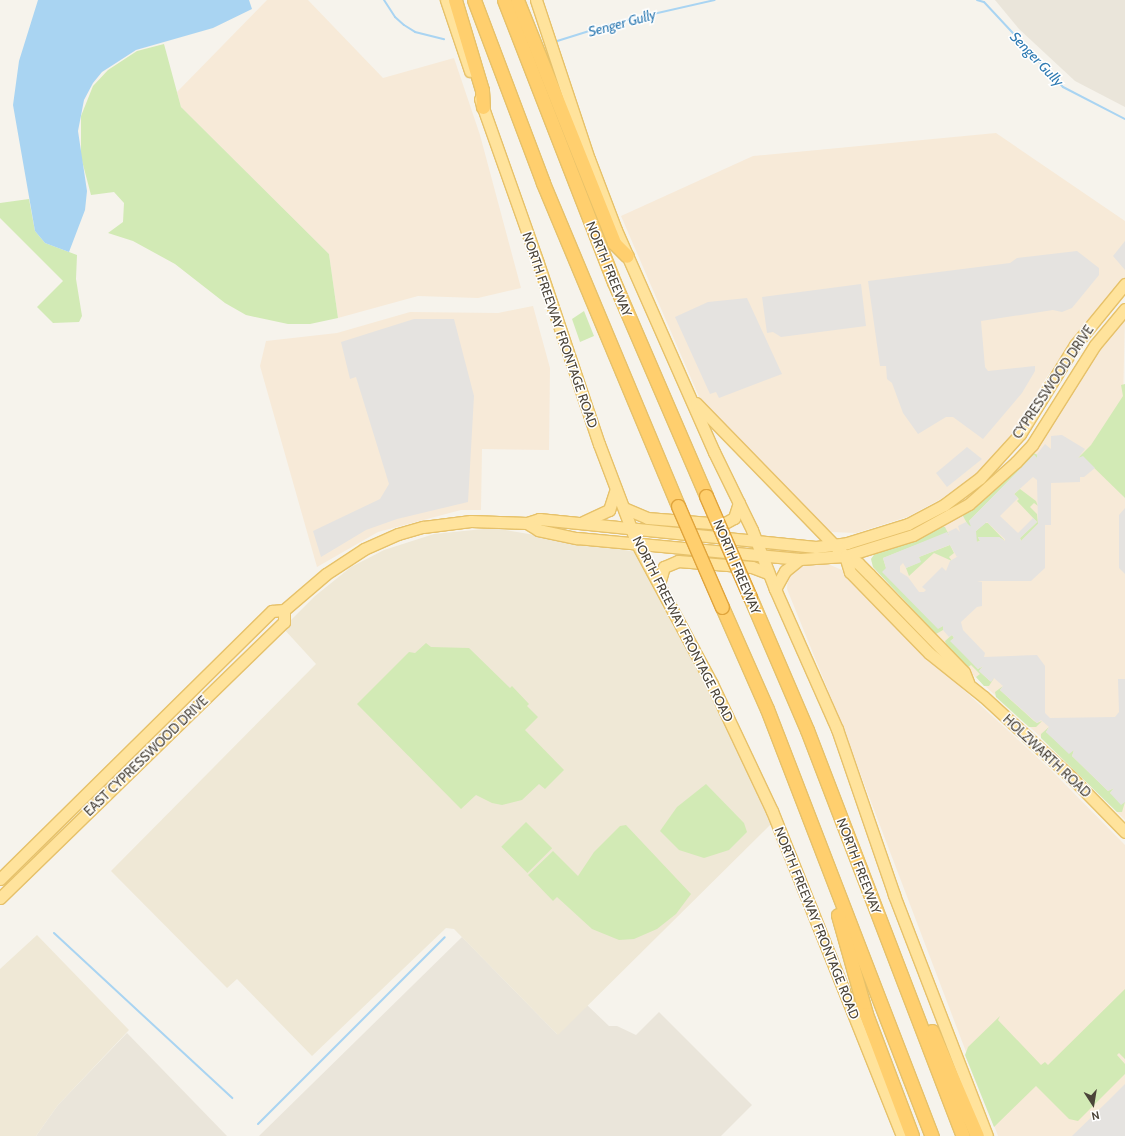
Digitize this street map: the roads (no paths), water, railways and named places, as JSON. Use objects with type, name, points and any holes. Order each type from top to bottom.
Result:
[{"type":"highway","points":[[455,0],[482,90],[483,107]]},
{"type":"highway","name":"NORTH FREEWAY","points":[[474,0],[543,183],[678,506],[767,709],[932,1136]]},
{"type":"highway","name":"NORTH FREEWAY","points":[[504,0],[614,282],[807,730],[962,1136]]},
{"type":"highway","points":[[517,0],[614,243],[627,256]]},
{"type":"highway","points":[[812,827],[866,1014],[912,1136]]},
{"type":"highway","points":[[865,880],[875,888],[929,1025],[977,1136]]},
{"type":"main road","name":"NORTH FREEWAY FRONTAGE ROAD","points":[[446,0],[616,489],[632,530],[712,684],[772,811],[902,1136]]},
{"type":"main road","points":[[536,0],[589,159],[627,256],[757,543],[768,573],[837,730],[894,895],[987,1136]]},
{"type":"main road","name":"CYPRESSWOOD DRIVE","points":[[757,543],[816,547],[835,545],[908,524],[944,505],[980,478],[1020,434],[1082,335],[1125,284]]},
{"type":"main road","name":"CYPRESSWOOD DRIVE","points":[[761,554],[800,559],[845,556],[872,550],[913,535],[964,507],[993,484],[1032,445],[1095,345],[1125,309]]},
{"type":"main road","points":[[1082,335],[1095,345]]},
{"type":"main road","name":"HOLZWARTH ROAD","points":[[688,392],[714,424],[845,556],[858,563],[964,672],[968,682],[1071,777],[1125,832]]},
{"type":"main road","points":[[1020,434],[1032,445]]},
{"type":"main road","points":[[580,524],[609,510],[616,489]]},
{"type":"main road","points":[[624,508],[654,519],[723,524],[734,518],[739,503]]},
{"type":"main road","name":"EAST CYPRESSWOOD DRIVE","points":[[0,879],[154,729],[272,611],[284,610],[326,574],[364,549],[398,534],[423,527],[471,521],[527,523],[539,519],[757,543]]},
{"type":"main road","name":"EAST CYPRESSWOOD DRIVE","points":[[527,523],[538,530],[638,544],[761,554]]},
{"type":"main road","points":[[869,574],[868,560],[872,550]]},
{"type":"main road","name":"HOLZWARTH ROAD","points":[[845,556],[850,572],[929,653],[958,679],[968,682]]},
{"type":"main road","points":[[775,589],[785,571],[800,559]]},
{"type":"main road","points":[[659,584],[664,567],[678,561],[752,566],[768,573]]},
{"type":"main road","name":"EAST CYPRESSWOOD DRIVE","points":[[0,898],[284,622],[284,610]]},
{"type":"main road","points":[[154,729],[163,739]]},
{"type":"main road","points":[[72,809],[83,817]]},
{"type":"water","points":[[38,0],[249,0],[252,9],[213,28],[136,50],[102,72],[93,83],[84,100],[78,131],[87,191],[85,210],[69,252],[45,243],[35,231],[13,105],[19,61]]},
{"type":"waterway","name":"Senger Gully","points":[[384,0],[395,17],[404,25],[415,32],[444,39]]},
{"type":"waterway","name":"Senger Gully","points":[[554,42],[618,22],[715,0]]},
{"type":"waterway","name":"Senger Gully","points":[[977,0],[984,2],[1063,87],[1125,119]]},
{"type":"waterway","points":[[54,933],[232,1098]]},
{"type":"waterway","points":[[258,1124],[445,937]]}]
